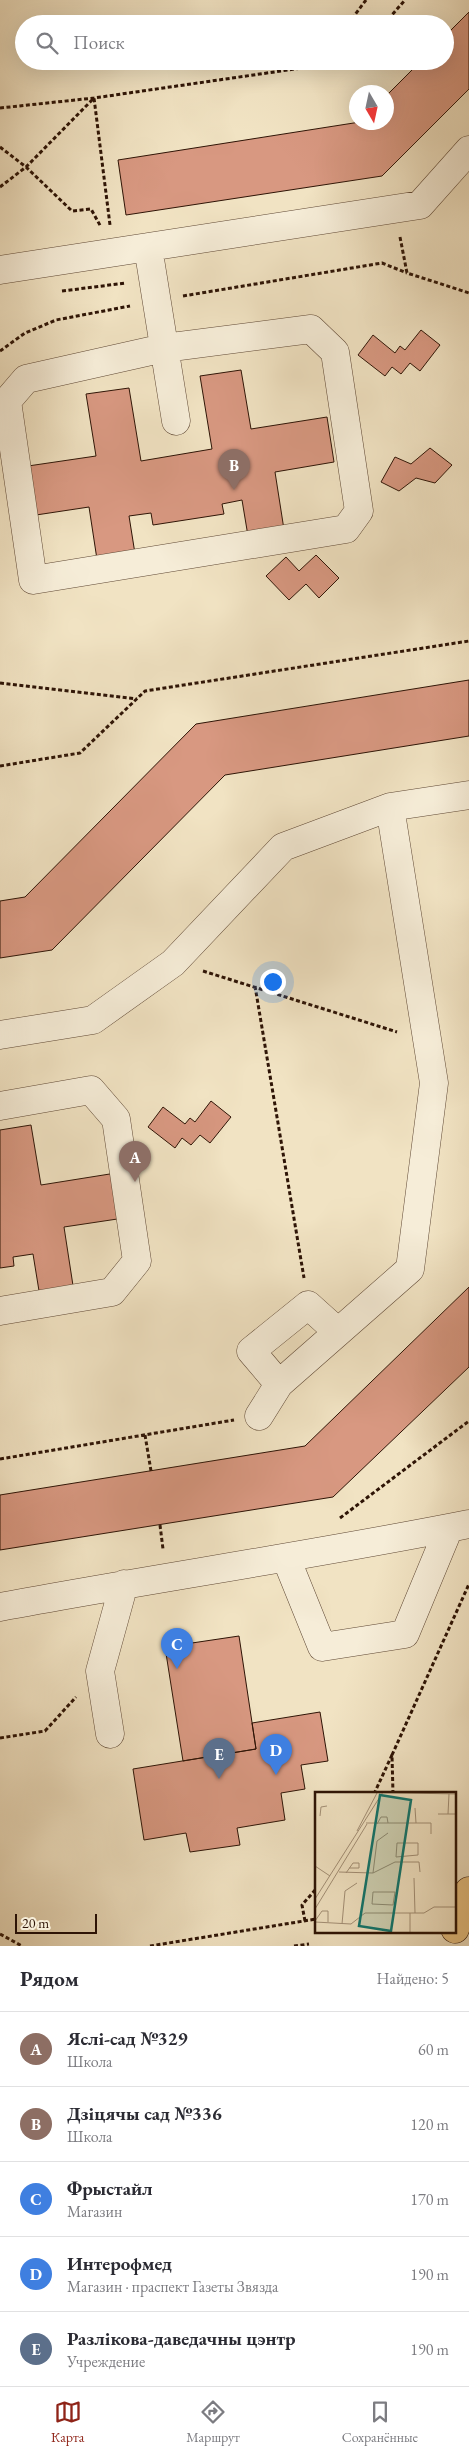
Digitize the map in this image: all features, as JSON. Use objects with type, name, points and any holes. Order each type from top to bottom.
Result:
[{"type":"main road","points":[[456,1928],[469,1891]]},
{"type":"main road","points":[[449,1946],[454,1934]]},
{"type":"lane","points":[[0,270],[420,205],[469,150]]},
{"type":"lane","points":[[148,247],[176,421]]},
{"type":"lane","points":[[311,329],[335,352],[358,511],[346,529],[32,580],[7,401],[26,379],[164,348],[311,329]]},
{"type":"lane","points":[[0,1035],[93,1020],[173,963],[282,847],[390,807],[469,795]]},
{"type":"lane","points":[[259,1416],[279,1384],[410,1269],[434,1083],[390,807]]},
{"type":"lane","points":[[0,1106],[91,1090],[116,1119],[136,1261],[112,1292],[0,1311]]},
{"type":"lane","points":[[279,1384],[251,1351],[308,1305],[338,1332]]},
{"type":"lane","points":[[286,1558],[322,1646],[405,1634],[459,1526]]},
{"type":"lane","points":[[0,1607],[459,1526]]},
{"type":"lane","points":[[110,1734],[100,1671],[124,1584]]},
{"type":"path","points":[[355,15],[366,0]]},
{"type":"path","points":[[392,15],[405,0]]},
{"type":"path","points":[[0,108],[94,98],[294,70]]},
{"type":"path","points":[[0,187],[26,167],[94,98]]},
{"type":"path","points":[[94,98],[114,252]]},
{"type":"path","points":[[0,146],[26,167],[72,211],[91,209],[114,252]]},
{"type":"path","points":[[394,209],[407,273]]},
{"type":"path","points":[[59,292],[155,290],[382,263],[469,293]]},
{"type":"path","points":[[0,351],[25,333],[56,320],[155,290]]},
{"type":"path","points":[[0,766],[80,753],[146,691],[469,641]]},
{"type":"path","points":[[0,683],[137,699]]},
{"type":"path","points":[[173,963],[255,986],[427,1042]]},
{"type":"path","points":[[255,986],[308,1305]]},
{"type":"path","points":[[0,1458],[259,1416]]},
{"type":"path","points":[[334,1523],[469,1421]]},
{"type":"path","points":[[145,1435],[151,1471]]},
{"type":"path","points":[[375,1792],[469,1584]]},
{"type":"path","points":[[0,1738],[45,1731],[100,1671]]},
{"type":"path","points":[[392,1755],[393,1792]]},
{"type":"path","points":[[305,1921],[302,1905],[315,1889]]},
{"type":"path","points":[[150,1946],[315,1919]]},
{"type":"path","points":[[0,1934],[22,1946]]},
{"type":"path","points":[[294,1946],[309,1944]]},
{"type":"building","points":[[469,12],[469,89],[382,176],[126,215],[118,160],[349,124],[349,130],[394,130],[394,88],[412,70],[454,70],[454,27]]},
{"type":"building","points":[[421,330],[440,345],[420,371],[410,363],[401,374],[392,367],[385,376],[358,355],[373,335],[395,353],[400,346],[405,350]]},
{"type":"building","points":[[241,370],[251,429],[327,417],[334,462],[275,472],[285,536],[249,542],[242,500],[222,504],[224,514],[153,525],[151,513],[129,516],[136,560],[98,566],[89,507],[36,515],[28,466],[96,456],[86,394],[129,388],[141,461],[212,449],[200,376]]},
{"type":"building","points":[[430,448],[452,465],[435,483],[416,478],[399,491],[381,482],[395,457],[411,464]]},
{"type":"building","points":[[316,555],[339,578],[319,598],[306,584],[289,600],[266,576],[286,557],[299,571]]},
{"type":"building","points":[[469,680],[469,736],[225,775],[52,950],[0,958],[0,901],[25,897],[196,724]]},
{"type":"building","points":[[211,1101],[231,1117],[210,1143],[200,1135],[191,1145],[182,1138],[175,1148],[148,1127],[163,1107],[185,1124],[190,1118],[195,1122]]},
{"type":"building","points":[[31,1125],[41,1185],[116,1173],[124,1218],[64,1227],[74,1292],[40,1297],[33,1254],[13,1257],[14,1266],[0,1268],[0,1130]]},
{"type":"building","points":[[469,1287],[469,1367],[333,1497],[0,1550],[0,1495],[305,1446]]},
{"type":"building","points":[[239,1636],[256,1749],[183,1761],[165,1647]]},
{"type":"building","points":[[320,1712],[328,1761],[301,1765],[305,1789],[281,1793],[285,1820],[237,1828],[240,1845],[190,1852],[186,1833],[144,1840],[133,1769],[256,1749],[252,1723]]},
{"type":"place","name":"Дзіцячы сад №336","points":[[234,490]]},
{"type":"place","name":"Яслі-сад №329","points":[[135,1182]]},
{"type":"place","name":"Фрыстайл","points":[[177,1669]]},
{"type":"place","name":"Интерофмед","points":[[276,1775]]},
{"type":"place","name":"Разлікова-даведачны цэнтр","points":[[219,1779]]}]
